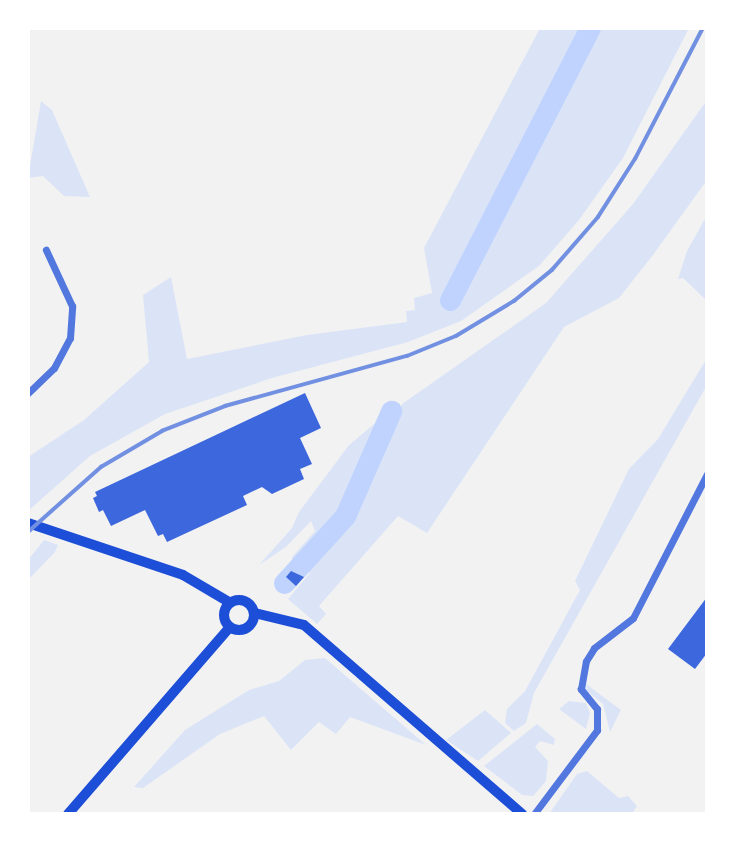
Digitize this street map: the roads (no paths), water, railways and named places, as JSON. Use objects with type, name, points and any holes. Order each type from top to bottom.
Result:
[{"type":"main road","points":[[28,523],[183,575],[229,602],[248,602],[255,612],[304,625],[522,814]]},
{"type":"main road","points":[[229,602],[224,613],[230,628]]},
{"type":"main road","points":[[68,814],[230,628],[247,628],[255,612]]},
{"type":"street","points":[[28,393],[54,368],[70,338],[72,306],[46,250]]},
{"type":"street","points":[[534,814],[597,730],[597,709],[581,689],[586,661],[594,648],[633,618],[707,474]]},
{"type":"waterway","points":[[450,300],[590,28]]},
{"type":"waterway","points":[[284,583],[345,516],[391,411]]},
{"type":"railway","points":[[28,532],[101,467],[162,431],[225,406],[407,356],[456,336],[514,301],[552,270],[598,217],[635,159],[703,28]]}]
